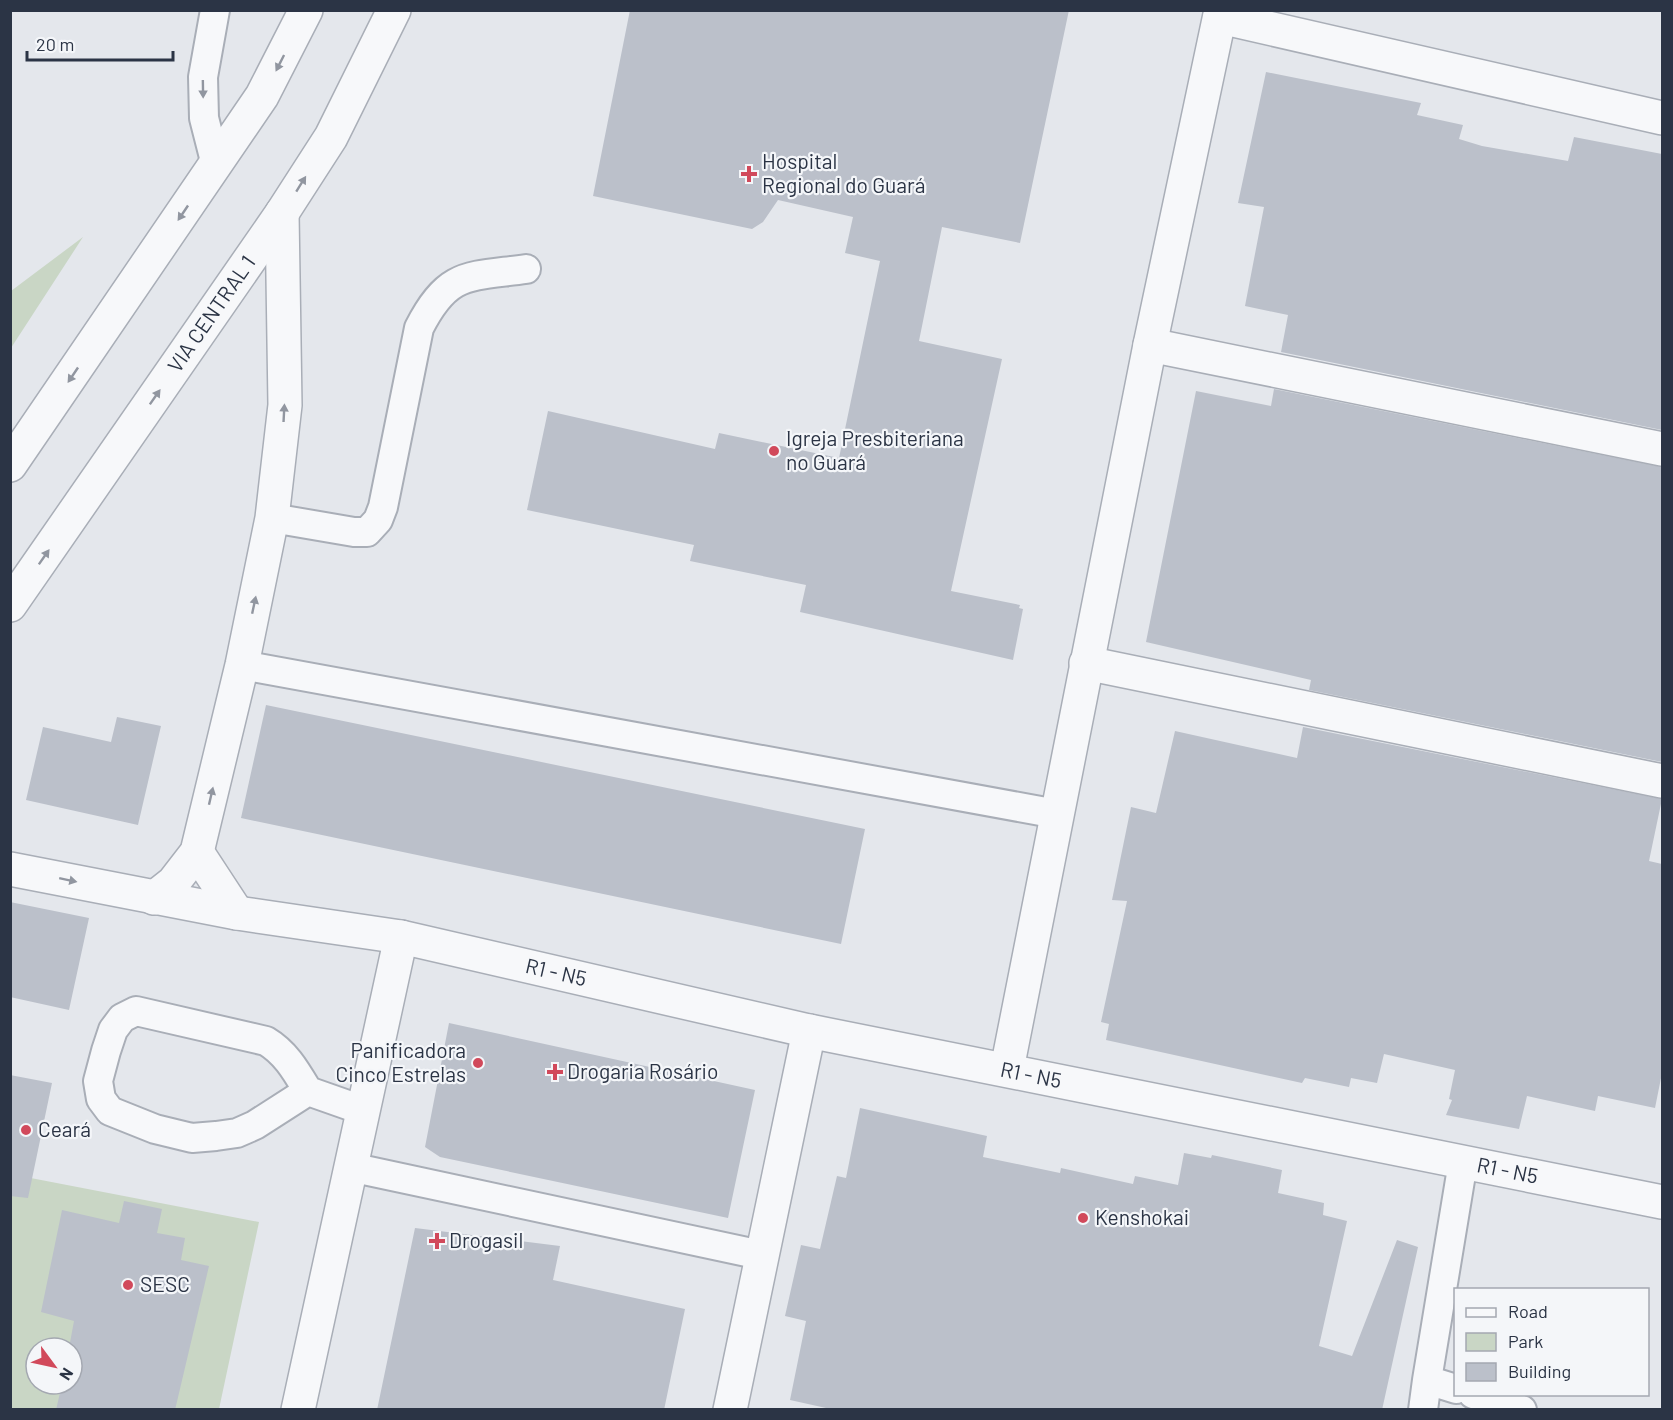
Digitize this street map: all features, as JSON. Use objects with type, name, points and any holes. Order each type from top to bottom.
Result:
[{"type":"street","points":[[10,465],[262,96],[306,10]]},
{"type":"street","name":"VIA CENTRAL 1","points":[[10,605],[282,213],[331,137],[394,10]]},
{"type":"street","points":[[1007,1069],[1150,345],[1221,14],[1662,117]]},
{"type":"street","points":[[154,898],[172,883],[197,852],[242,665],[272,518],[285,405],[282,213]]},
{"type":"street","points":[[1150,345],[1662,449]]},
{"type":"street","points":[[1086,663],[1662,781]]},
{"type":"street","points":[[197,852],[237,913]]},
{"type":"street","name":"R1 - N5","points":[[10,869],[237,913],[401,937],[809,1031],[1662,1202]]},
{"type":"street","points":[[298,1410],[401,937]]},
{"type":"street","points":[[730,1410],[809,1031]]},
{"type":"lane","points":[[214,10],[203,77],[204,118],[216,165]]},
{"type":"lane","points":[[272,518],[367,532],[378,520],[383,507],[419,328],[432,303],[448,286],[470,277],[526,269]]},
{"type":"lane","points":[[242,665],[1057,814]]},
{"type":"lane","points":[[308,1091],[237,1133],[192,1138],[155,1129],[110,1112],[101,1099],[98,1081],[113,1030],[122,1018],[136,1011],[266,1041],[278,1048],[290,1062],[308,1091],[362,1110]]},
{"type":"lane","points":[[1423,1410],[1463,1162]]},
{"type":"lane","points":[[350,1167],[761,1255]]},
{"type":"lane","points":[[1427,1380],[1454,1389]]},
{"type":"lane","points":[[1476,1396],[1517,1409]]},
{"type":"green space","points":[[83,237],[11,348],[11,291]]},
{"type":"green space","name":"SESC","points":[[10,1174],[259,1222],[219,1409],[11,1409]]},
{"type":"building","points":[[630,10],[1069,10],[1020,243],[942,227],[919,341],[1002,359],[951,591],[1020,605],[1019,608],[1023,609],[1013,660],[800,612],[806,585],[690,561],[694,545],[527,510],[548,411],[715,449],[719,433],[839,458],[880,261],[845,253],[853,217],[778,200],[763,222],[752,229],[593,196]]},
{"type":"building","points":[[1266,72],[1421,103],[1417,115],[1463,125],[1459,139],[1482,146],[1568,161],[1574,137],[1662,154],[1662,430],[1281,352],[1288,315],[1245,306],[1264,207],[1238,203]]},
{"type":"building","points":[[1274,389],[1662,467],[1662,762],[1309,690],[1311,680],[1146,642],[1196,391],[1271,406]]},
{"type":"building","points":[[266,705],[865,829],[841,944],[241,818]]},
{"type":"building","points":[[117,717],[161,726],[138,825],[26,800],[43,727],[111,742]]},
{"type":"building","points":[[1303,727],[1662,799],[1649,861],[1662,864],[1662,1073],[1655,1108],[1598,1096],[1595,1111],[1527,1096],[1519,1129],[1446,1115],[1452,1100],[1449,1099],[1455,1070],[1384,1054],[1377,1083],[1351,1078],[1349,1087],[1305,1078],[1302,1083],[1106,1040],[1109,1024],[1101,1022],[1127,901],[1112,900],[1131,807],[1156,813],[1175,731],[1297,758]]},
{"type":"building","points":[[10,902],[89,918],[69,1010],[10,997]]},
{"type":"building","points":[[449,1023],[755,1090],[728,1218],[440,1157],[425,1147]]},
{"type":"building","name":"Ceará","points":[[10,1075],[52,1083],[28,1198],[10,1196]]},
{"type":"building","points":[[860,1108],[987,1136],[983,1157],[1060,1173],[1061,1168],[1133,1184],[1135,1176],[1178,1185],[1184,1153],[1211,1158],[1212,1155],[1282,1170],[1278,1193],[1324,1203],[1323,1215],[1347,1221],[1319,1346],[1352,1356],[1397,1240],[1418,1247],[1382,1410],[835,1410],[790,1400],[806,1321],[785,1316],[801,1245],[820,1249],[837,1176],[846,1178]]},
{"type":"building","points":[[124,1201],[162,1209],[157,1233],[185,1238],[181,1260],[209,1266],[175,1410],[56,1410],[59,1396],[84,1396],[84,1336],[71,1336],[74,1321],[41,1312],[62,1210],[119,1223]]},
{"type":"building","points":[[415,1228],[560,1246],[553,1280],[685,1309],[664,1410],[377,1410]]},
{"type":"place","name":"Hospital Regional do Guará","points":[[749,174]]},
{"type":"place","name":"Igreja Presbiteriana no Guará","points":[[774,451]]},
{"type":"place","name":"Panificadora Cinco Estrelas","points":[[478,1063]]},
{"type":"place","name":"Drogaria Rosário","points":[[555,1072]]},
{"type":"place","name":"Ceará","points":[[26,1130]]},
{"type":"place","name":"Kenshokai","points":[[1083,1218]]},
{"type":"place","name":"Drogasil","points":[[437,1241]]},
{"type":"place","name":"SESC","points":[[128,1285]]}]
